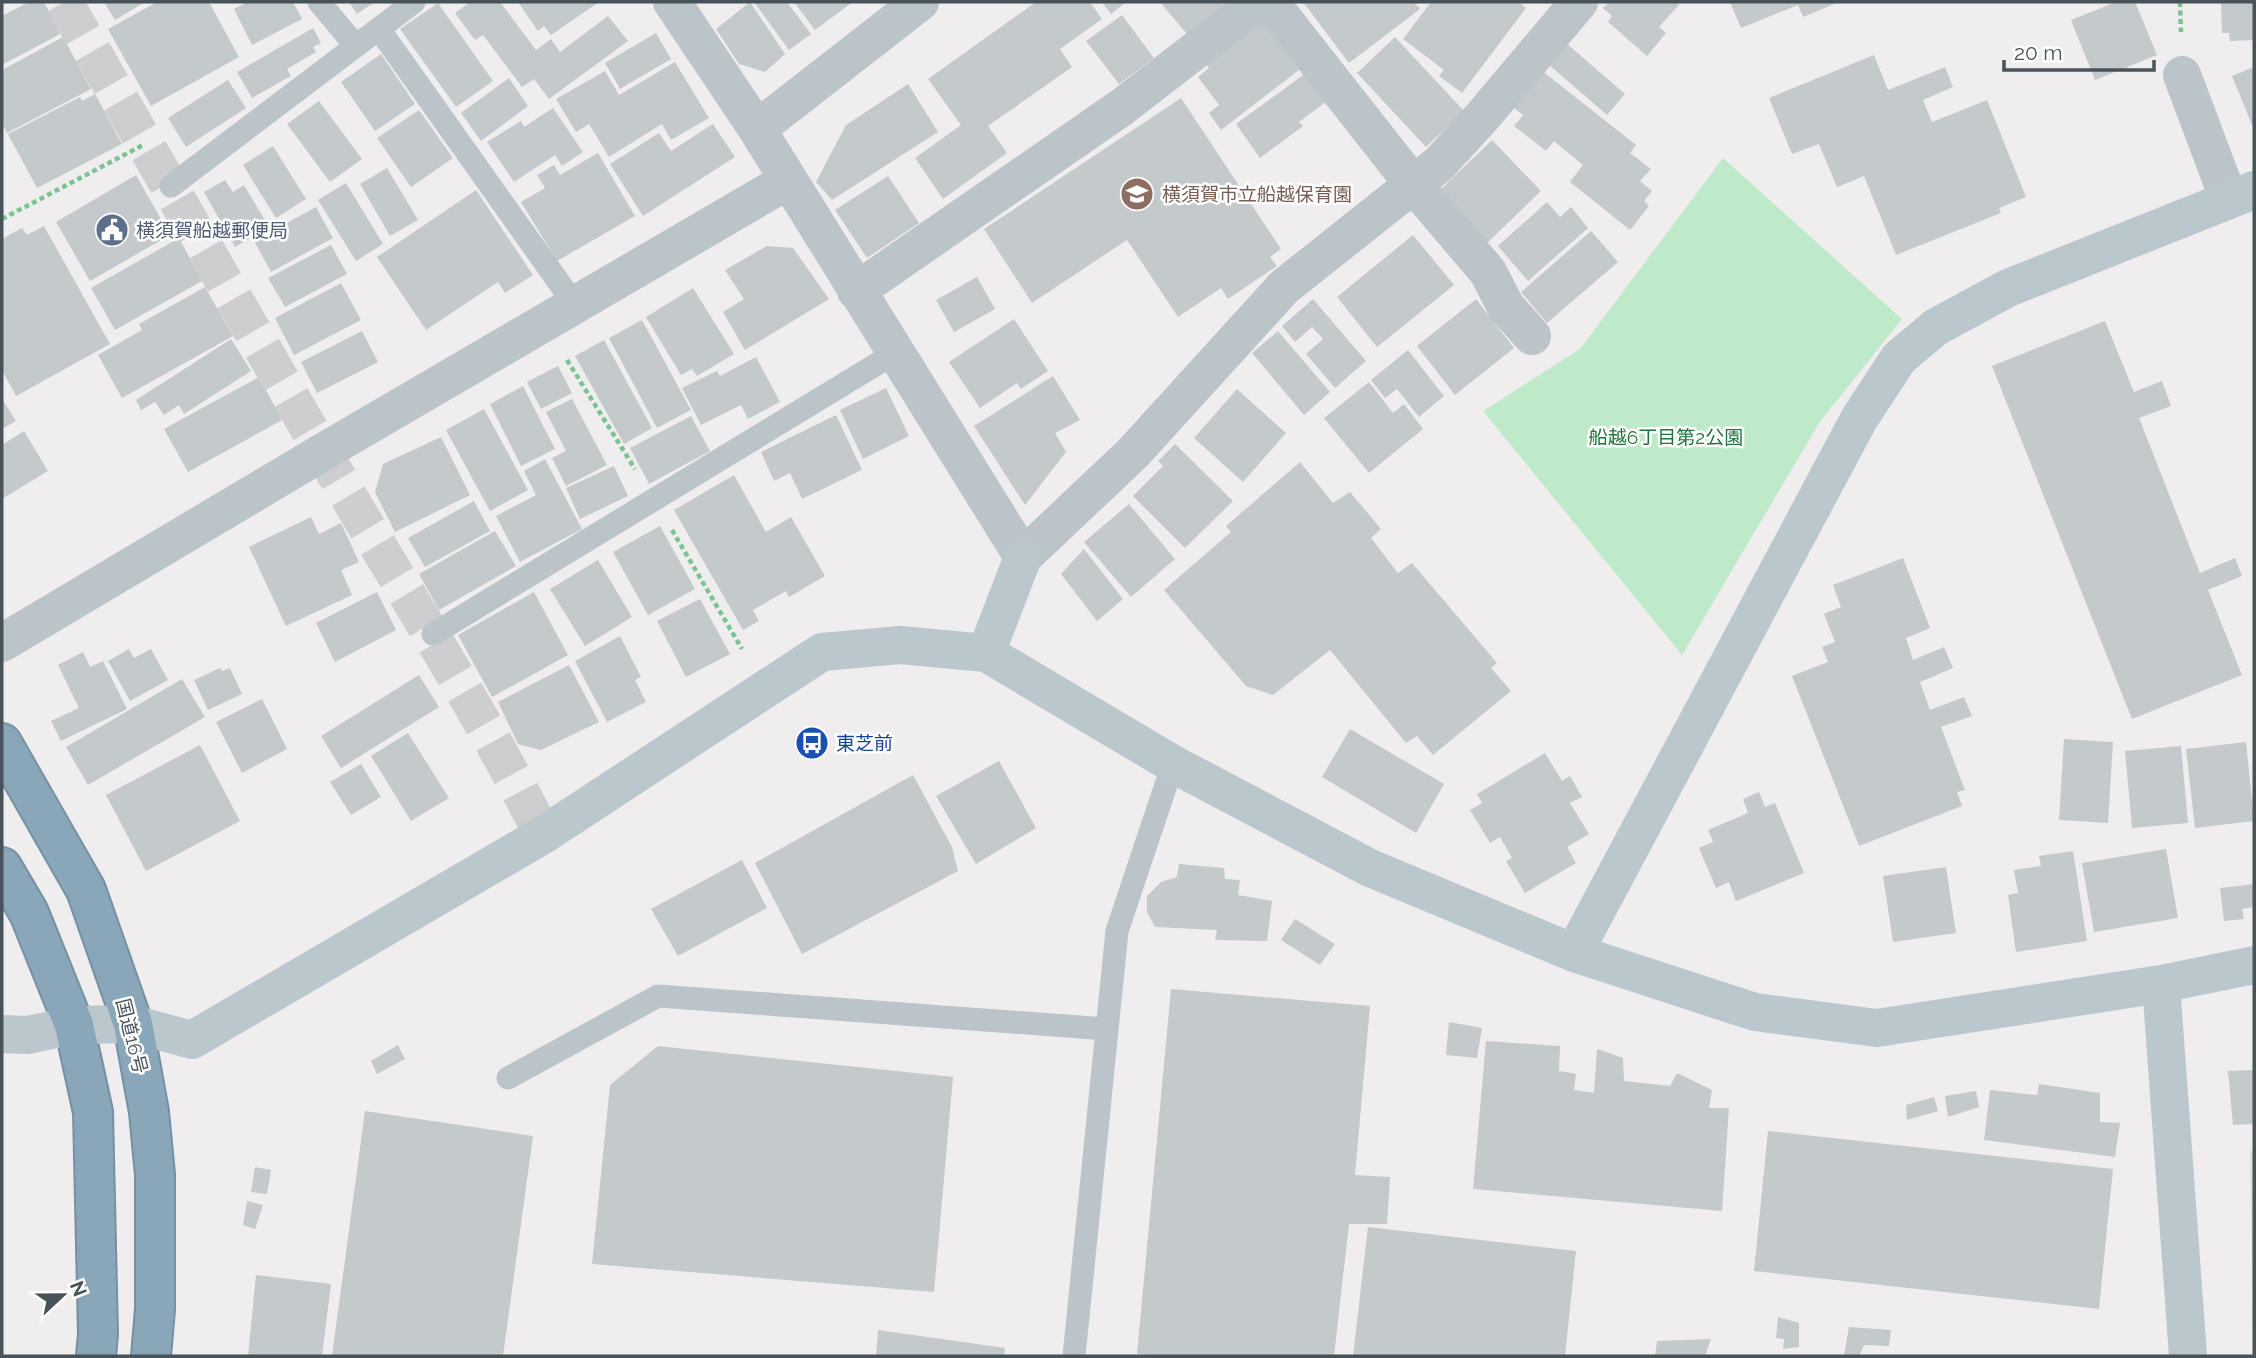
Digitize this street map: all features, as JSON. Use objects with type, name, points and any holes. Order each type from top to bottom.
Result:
[{"type":"highway","name":"国道16号","points":[[2,743],[86,890],[133,1024],[149,1112],[155,1175],[155,1309],[151,1356]]},
{"type":"highway","points":[[2,867],[29,914],[74,1026],[93,1112],[98,1334],[96,1356]]},
{"type":"street","points":[[672,2],[757,129],[1023,557]]},
{"type":"street","points":[[757,129],[920,2]]},
{"type":"street","points":[[856,291],[1122,107],[1258,2]]},
{"type":"street","points":[[1270,2],[1413,184],[1488,272],[1506,307],[1532,337]]},
{"type":"street","points":[[986,653],[1023,557],[1133,453],[1284,287],[1439,164],[1579,2]]},
{"type":"street","points":[[1574,953],[1858,419],[1899,358],[1936,327],[2008,288],[2241,195],[2182,75]]},
{"type":"street","points":[[2,643],[788,181]]},
{"type":"street","points":[[2,1034],[28,1035],[74,1026],[133,1024],[192,1040],[543,835],[822,652],[900,645],[986,653],[1173,764],[1370,868],[1574,953],[1755,1012],[1877,1028],[2161,984],[2254,965]]},
{"type":"street","points":[[2161,984],[2188,1356]]},
{"type":"lane","points":[[319,2],[356,46]]},
{"type":"lane","points":[[171,186],[414,2]]},
{"type":"lane","points":[[379,29],[575,305]]},
{"type":"lane","points":[[433,634],[895,353]]},
{"type":"lane","points":[[1074,1356],[1116,931],[1173,764]]},
{"type":"lane","points":[[508,1078],[658,996],[1107,1029]]},
{"type":"path","points":[[2,219],[145,144]]},
{"type":"shaded area","points":[[2250,1151],[2254,1151],[2254,1356],[2253,1356]]},
{"type":"green space","name":"船越6丁目第2公園","points":[[1723,158],[1902,319],[1819,423],[1682,655],[1483,411],[1580,349]]},
{"type":"building","points":[[29,2],[44,2],[60,34],[2,65],[2,16]]},
{"type":"building","points":[[104,2],[145,2],[115,20]]},
{"type":"building","points":[[157,2],[209,2],[239,57],[151,106],[108,29]]},
{"type":"building","points":[[248,2],[293,2],[302,19],[252,45],[234,9]]},
{"type":"building","points":[[349,2],[375,2],[357,14]]},
{"type":"building","points":[[470,2],[500,2],[536,50],[551,39],[560,52],[608,16],[628,41],[549,99],[534,79],[522,87],[483,35],[475,40],[455,13]]},
{"type":"building","points":[[518,2],[599,2],[551,35],[544,26],[538,31]]},
{"type":"building","points":[[750,2],[785,54],[765,72],[739,64],[716,29]]},
{"type":"building","points":[[754,2],[787,2],[811,34],[789,50]]},
{"type":"building","points":[[794,2],[853,2],[815,30]]},
{"type":"building","points":[[1036,2],[1090,2],[1102,19],[1060,49],[1072,67],[988,126],[1007,153],[943,199],[915,158],[961,125],[928,79]]},
{"type":"building","points":[[1102,2],[1126,2],[1111,14]]},
{"type":"building","points":[[1160,2],[1237,2],[1192,40]]},
{"type":"building","points":[[1303,2],[1414,2],[1420,9],[1349,63]]},
{"type":"building","points":[[1431,2],[1519,2],[1526,8],[1462,93],[1439,76],[1444,70],[1403,39]]},
{"type":"building","points":[[1609,2],[1676,2],[1679,5],[1659,27],[1666,33],[1647,56],[1608,22],[1612,16],[1603,8]]},
{"type":"building","points":[[1730,2],[1839,2],[1803,17],[1798,5],[1741,28]]},
{"type":"building","points":[[2116,2],[2135,2],[2157,55],[2095,80],[2071,20]]},
{"type":"building","points":[[2221,2],[2254,2],[2254,40],[2230,41],[2229,33],[2222,33]]},
{"type":"building","points":[[438,3],[493,81],[456,107],[400,29]]},
{"type":"building","points":[[1122,15],[1154,58],[1119,84],[1086,41]]},
{"type":"building","points":[[1261,20],[1299,70],[1221,130],[1209,113],[1219,105],[1198,77],[1209,68],[1205,62]]},
{"type":"building","points":[[313,28],[321,43],[313,47],[316,52],[287,69],[291,76],[252,98],[237,72]]},
{"type":"building","points":[[656,33],[671,59],[620,89],[605,63]]},
{"type":"building","points":[[63,37],[91,89],[7,133],[2,123],[2,70]]},
{"type":"building","points":[[1395,37],[1464,111],[1426,147],[1357,73]]},
{"type":"building","points":[[1566,43],[1625,94],[1607,115],[1548,64]]},
{"type":"building","points":[[381,54],[415,104],[375,131],[341,82]]},
{"type":"building","points":[[1874,55],[1888,90],[1945,67],[1953,87],[1923,100],[1932,122],[1987,100],[2026,197],[1999,208],[2001,213],[1896,255],[1864,176],[1837,187],[1819,144],[1792,154],[1769,98]]},
{"type":"building","points":[[675,62],[709,118],[671,140],[662,124],[609,157],[589,124],[576,132],[556,99],[605,71],[619,95]]},
{"type":"building","points":[[2254,67],[2254,130],[2232,76]]},
{"type":"building","points":[[1541,70],[1636,145],[1630,153],[1651,169],[1640,181],[1652,191],[1644,201],[1649,206],[1630,230],[1570,182],[1583,165],[1554,141],[1546,151],[1514,126],[1523,115],[1513,107]]},
{"type":"building","points":[[1306,73],[1327,101],[1299,122],[1303,126],[1260,158],[1236,124]]},
{"type":"building","points":[[509,78],[528,106],[481,141],[461,113]]},
{"type":"building","points":[[228,80],[246,108],[186,147],[168,118]]},
{"type":"building","points":[[908,84],[938,132],[832,200],[816,182],[846,125]]},
{"type":"building","points":[[95,94],[122,144],[37,188],[8,134],[80,97],[82,101]]},
{"type":"building","points":[[1181,98],[1281,249],[1270,257],[1277,266],[1228,299],[1221,288],[1178,317],[1127,240],[1032,303],[984,229]]},
{"type":"building","points":[[319,101],[362,159],[330,182],[287,124]]},
{"type":"building","points":[[553,108],[583,152],[562,166],[555,155],[514,182],[487,142],[521,121],[524,127]]},
{"type":"building","points":[[419,110],[453,158],[411,187],[377,138]]},
{"type":"building","points":[[713,124],[735,157],[643,216],[610,164],[659,133],[671,151]]},
{"type":"building","points":[[1492,140],[1541,191],[1487,243],[1438,192]]},
{"type":"building","points":[[273,146],[306,199],[276,218],[243,165]]},
{"type":"building","points":[[598,153],[635,216],[557,261],[521,202],[545,188],[537,175],[554,165],[560,175]]},
{"type":"building","points":[[387,168],[418,220],[390,236],[360,184]]},
{"type":"building","points":[[136,175],[170,235],[90,281],[56,222]]},
{"type":"building","points":[[888,176],[919,223],[867,258],[835,210]]},
{"type":"building","points":[[225,180],[233,192],[244,185],[269,227],[235,247],[204,192]]},
{"type":"building","points":[[346,183],[383,244],[356,261],[318,200]]},
{"type":"building","points":[[476,190],[533,275],[505,293],[498,282],[426,330],[377,257]]},
{"type":"building","points":[[1547,202],[1560,217],[1571,207],[1588,228],[1528,281],[1498,246]]},
{"type":"building","points":[[316,207],[333,238],[271,272],[254,241]]},
{"type":"building","points":[[44,226],[110,344],[16,396],[2,370],[2,239],[22,228],[27,235]]},
{"type":"building","points":[[1591,231],[1618,262],[1547,323],[1521,292]]},
{"type":"building","points":[[1413,235],[1454,285],[1377,347],[1337,297]]},
{"type":"building","points":[[179,238],[202,281],[115,330],[91,288]]},
{"type":"building","points":[[331,245],[347,274],[285,307],[268,278]]},
{"type":"building","points":[[767,246],[793,248],[829,299],[745,350],[723,312],[744,299],[725,270]]},
{"type":"building","points":[[977,277],[995,309],[954,332],[936,300]]},
{"type":"building","points":[[341,283],[361,320],[294,355],[275,318]]},
{"type":"building","points":[[205,287],[233,336],[122,398],[98,355],[142,330],[139,324]]},
{"type":"building","points":[[693,288],[734,354],[697,376],[692,369],[681,375],[646,317]]},
{"type":"building","points":[[1313,299],[1366,361],[1335,388],[1306,354],[1323,339],[1312,327],[1295,342],[1282,326]]},
{"type":"building","points":[[1476,299],[1514,348],[1455,395],[1417,346]]},
{"type":"building","points":[[1014,319],[1048,371],[1021,389],[1017,383],[980,408],[949,362]]},
{"type":"building","points":[[642,320],[691,410],[657,428],[609,338]]},
{"type":"building","points":[[2105,321],[2134,392],[2162,381],[2171,406],[2139,418],[2200,573],[2235,558],[2242,576],[2208,590],[2242,675],[2132,719],[1992,366]]},
{"type":"building","points":[[362,331],[378,362],[317,393],[301,362]]},
{"type":"building","points":[[1278,331],[1330,392],[1304,415],[1252,353]]},
{"type":"building","points":[[231,339],[251,371],[184,414],[179,405],[164,415],[155,402],[141,410],[136,400]]},
{"type":"building","points":[[604,340],[652,428],[624,444],[575,356]]},
{"type":"building","points":[[1408,350],[1444,396],[1419,417],[1397,389],[1385,398],[1371,380]]},
{"type":"building","points":[[756,357],[780,402],[748,419],[741,405],[701,425],[682,388],[717,371],[720,376]]},
{"type":"building","points":[[558,366],[572,393],[541,409],[527,382]]},
{"type":"building","points":[[1053,376],[1080,420],[1055,433],[1066,452],[1025,505],[974,426]]},
{"type":"building","points":[[259,377],[282,420],[188,472],[164,429]]},
{"type":"building","points":[[1369,382],[1393,413],[1404,404],[1423,429],[1369,473],[1324,418]]},
{"type":"building","points":[[523,386],[555,449],[521,466],[490,404]]},
{"type":"building","points":[[886,388],[909,436],[863,459],[840,410]]},
{"type":"building","points":[[1237,389],[1286,433],[1243,482],[1194,438]]},
{"type":"building","points":[[2,399],[16,421],[2,429]]},
{"type":"building","points":[[572,399],[607,465],[566,486],[552,458],[566,451],[546,412]]},
{"type":"building","points":[[484,409],[528,490],[490,511],[446,430]]},
{"type":"building","points":[[836,415],[862,470],[802,499],[790,473],[774,481],[761,452]]},
{"type":"building","points":[[691,416],[710,451],[649,484],[630,448]]},
{"type":"building","points":[[24,431],[48,471],[2,499],[2,445]]},
{"type":"building","points":[[441,437],[470,495],[395,532],[375,492],[383,464]]},
{"type":"building","points":[[1175,444],[1233,501],[1185,548],[1133,496],[1163,466],[1158,461]]},
{"type":"building","points":[[545,459],[582,529],[520,562],[496,516],[536,495],[524,471]]},
{"type":"building","points":[[1300,462],[1333,503],[1350,492],[1381,529],[1371,538],[1398,573],[1412,563],[1497,663],[1491,668],[1511,691],[1433,755],[1417,736],[1406,743],[1330,650],[1273,695],[1246,686],[1164,590],[1231,532],[1226,526]]},
{"type":"building","points":[[614,466],[628,496],[580,519],[566,488]]},
{"type":"building","points":[[734,475],[766,532],[791,517],[825,576],[789,597],[786,591],[753,610],[759,621],[743,630],[674,510]]},
{"type":"building","points":[[474,501],[490,531],[425,567],[408,538]]},
{"type":"building","points":[[1129,504],[1175,559],[1131,597],[1084,542]]},
{"type":"building","points":[[311,517],[319,534],[341,523],[359,562],[341,570],[352,595],[286,626],[249,547]]},
{"type":"building","points":[[660,526],[695,589],[648,615],[613,552]]},
{"type":"building","points":[[495,531],[516,566],[439,610],[419,574]]},
{"type":"building","points":[[1084,549],[1123,599],[1097,621],[1061,574]]},
{"type":"building","points":[[1903,558],[1930,628],[1906,638],[1913,660],[1944,647],[1953,668],[1920,682],[1930,710],[1964,697],[1972,716],[1941,727],[1965,790],[1957,792],[1962,806],[1859,846],[1792,676],[1828,662],[1822,647],[1835,642],[1824,614],[1841,607],[1833,585]]},
{"type":"building","points":[[598,560],[632,617],[585,646],[550,589]]},
{"type":"building","points":[[377,592],[396,630],[335,662],[316,623]]},
{"type":"building","points":[[534,592],[568,655],[492,697],[458,635]]},
{"type":"building","points":[[700,599],[730,654],[686,677],[657,621]]},
{"type":"building","points":[[620,636],[641,677],[635,680],[646,702],[607,722],[575,661]]},
{"type":"building","points":[[129,649],[134,658],[151,649],[168,680],[130,701],[108,661]]},
{"type":"building","points":[[83,652],[90,667],[103,661],[127,709],[61,741],[51,721],[79,708],[58,665]]},
{"type":"building","points":[[569,665],[599,722],[541,750],[518,744],[498,702]]},
{"type":"building","points":[[220,668],[222,671],[230,668],[242,694],[208,710],[194,680]]},
{"type":"building","points":[[419,675],[439,707],[341,768],[321,736]]},
{"type":"building","points":[[182,679],[205,717],[88,785],[66,747]]},
{"type":"building","points":[[262,699],[287,749],[242,773],[216,722]]},
{"type":"building","points":[[1350,729],[1444,784],[1416,833],[1322,777]]},
{"type":"building","points":[[408,733],[449,798],[411,821],[371,756]]},
{"type":"building","points":[[2064,739],[2113,742],[2108,823],[2059,820]]},
{"type":"building","points":[[2246,742],[2254,821],[2195,828],[2186,749]]},
{"type":"building","points":[[200,745],[240,821],[146,871],[106,795]]},
{"type":"building","points":[[2181,746],[2188,823],[2132,828],[2125,751]]},
{"type":"building","points":[[1545,753],[1562,781],[1570,776],[1582,797],[1570,803],[1589,834],[1567,847],[1576,863],[1525,893],[1506,861],[1512,858],[1500,837],[1490,843],[1470,810],[1482,803],[1477,794]]},
{"type":"building","points":[[999,761],[1036,828],[976,864],[936,796]]},
{"type":"building","points":[[361,764],[381,797],[351,815],[330,782]]},
{"type":"building","points":[[913,775],[952,847],[958,871],[802,954],[755,863]]},
{"type":"building","points":[[1759,792],[1765,807],[1775,803],[1804,873],[1736,901],[1729,882],[1716,888],[1699,848],[1713,842],[1708,830],[1748,813],[1743,799]]},
{"type":"building","points":[[2166,849],[2178,918],[2094,932],[2082,863]]},
{"type":"building","points":[[2073,851],[2087,941],[2016,952],[2008,895],[2018,893],[2014,870],[2041,866],[2039,856]]},
{"type":"building","points":[[742,860],[767,908],[678,956],[651,909]]},
{"type":"building","points":[[1179,864],[1224,868],[1225,879],[1240,880],[1238,895],[1272,901],[1267,941],[1215,940],[1217,930],[1155,927],[1147,912],[1147,896],[1161,882],[1177,877]]},
{"type":"building","points":[[1946,867],[1956,933],[1893,942],[1883,876]]},
{"type":"building","points":[[2254,884],[2254,907],[2242,909],[2244,919],[2224,921],[2220,888]]},
{"type":"building","points":[[1295,919],[1335,944],[1320,965],[1281,940]]},
{"type":"building","points":[[1171,989],[1370,1006],[1355,1175],[1390,1177],[1387,1224],[1349,1224],[1334,1356],[1137,1354]]},
{"type":"building","points":[[1449,1022],[1482,1028],[1477,1058],[1446,1055]]},
{"type":"building","points":[[1486,1041],[1560,1046],[1559,1071],[1576,1074],[1574,1090],[1594,1093],[1597,1049],[1623,1058],[1624,1081],[1670,1086],[1677,1073],[1712,1090],[1709,1108],[1729,1108],[1722,1211],[1473,1189]]},
{"type":"building","points":[[398,1045],[405,1059],[377,1074],[371,1061]]},
{"type":"building","points":[[658,1046],[953,1077],[934,1292],[592,1264],[610,1085]]},
{"type":"building","points":[[2254,1070],[2254,1124],[2233,1125],[2228,1071]]},
{"type":"building","points":[[2039,1084],[2100,1093],[2100,1122],[2120,1123],[2115,1157],[1984,1140],[1990,1090],[2037,1095]]},
{"type":"building","points":[[1976,1091],[1979,1107],[1948,1117],[1945,1096]]},
{"type":"building","points":[[1934,1097],[1938,1111],[1907,1120],[1906,1105]]},
{"type":"building","points":[[365,1111],[533,1136],[503,1356],[332,1356]]},
{"type":"building","points":[[1768,1131],[2113,1169],[2099,1309],[1754,1271]]},
{"type":"building","points":[[255,1167],[271,1170],[267,1194],[251,1192]]},
{"type":"building","points":[[247,1201],[263,1205],[255,1229],[243,1225]]},
{"type":"building","points":[[1368,1227],[1576,1251],[1565,1356],[1353,1356]]},
{"type":"building","points":[[256,1275],[331,1284],[322,1356],[248,1356]]},
{"type":"building","points":[[1778,1317],[1799,1323],[1799,1347],[1783,1349],[1784,1339],[1776,1338]]},
{"type":"building","points":[[1849,1327],[1891,1330],[1889,1346],[1864,1345],[1859,1356],[1844,1355]]},
{"type":"building","points":[[878,1330],[1005,1348],[1004,1356],[876,1356]]},
{"type":"building","points":[[1711,1339],[1705,1356],[1655,1356],[1657,1341]]},
{"type":"tunnel","points":[[64,2],[289,395],[463,689],[543,835]]},
{"type":"place","name":"横須賀市立船越保育園","points":[[1137,194]]},
{"type":"place","name":"横須賀船越郵便局","points":[[112,230]]},
{"type":"place","name":"東芝前","points":[[812,743]]}]
